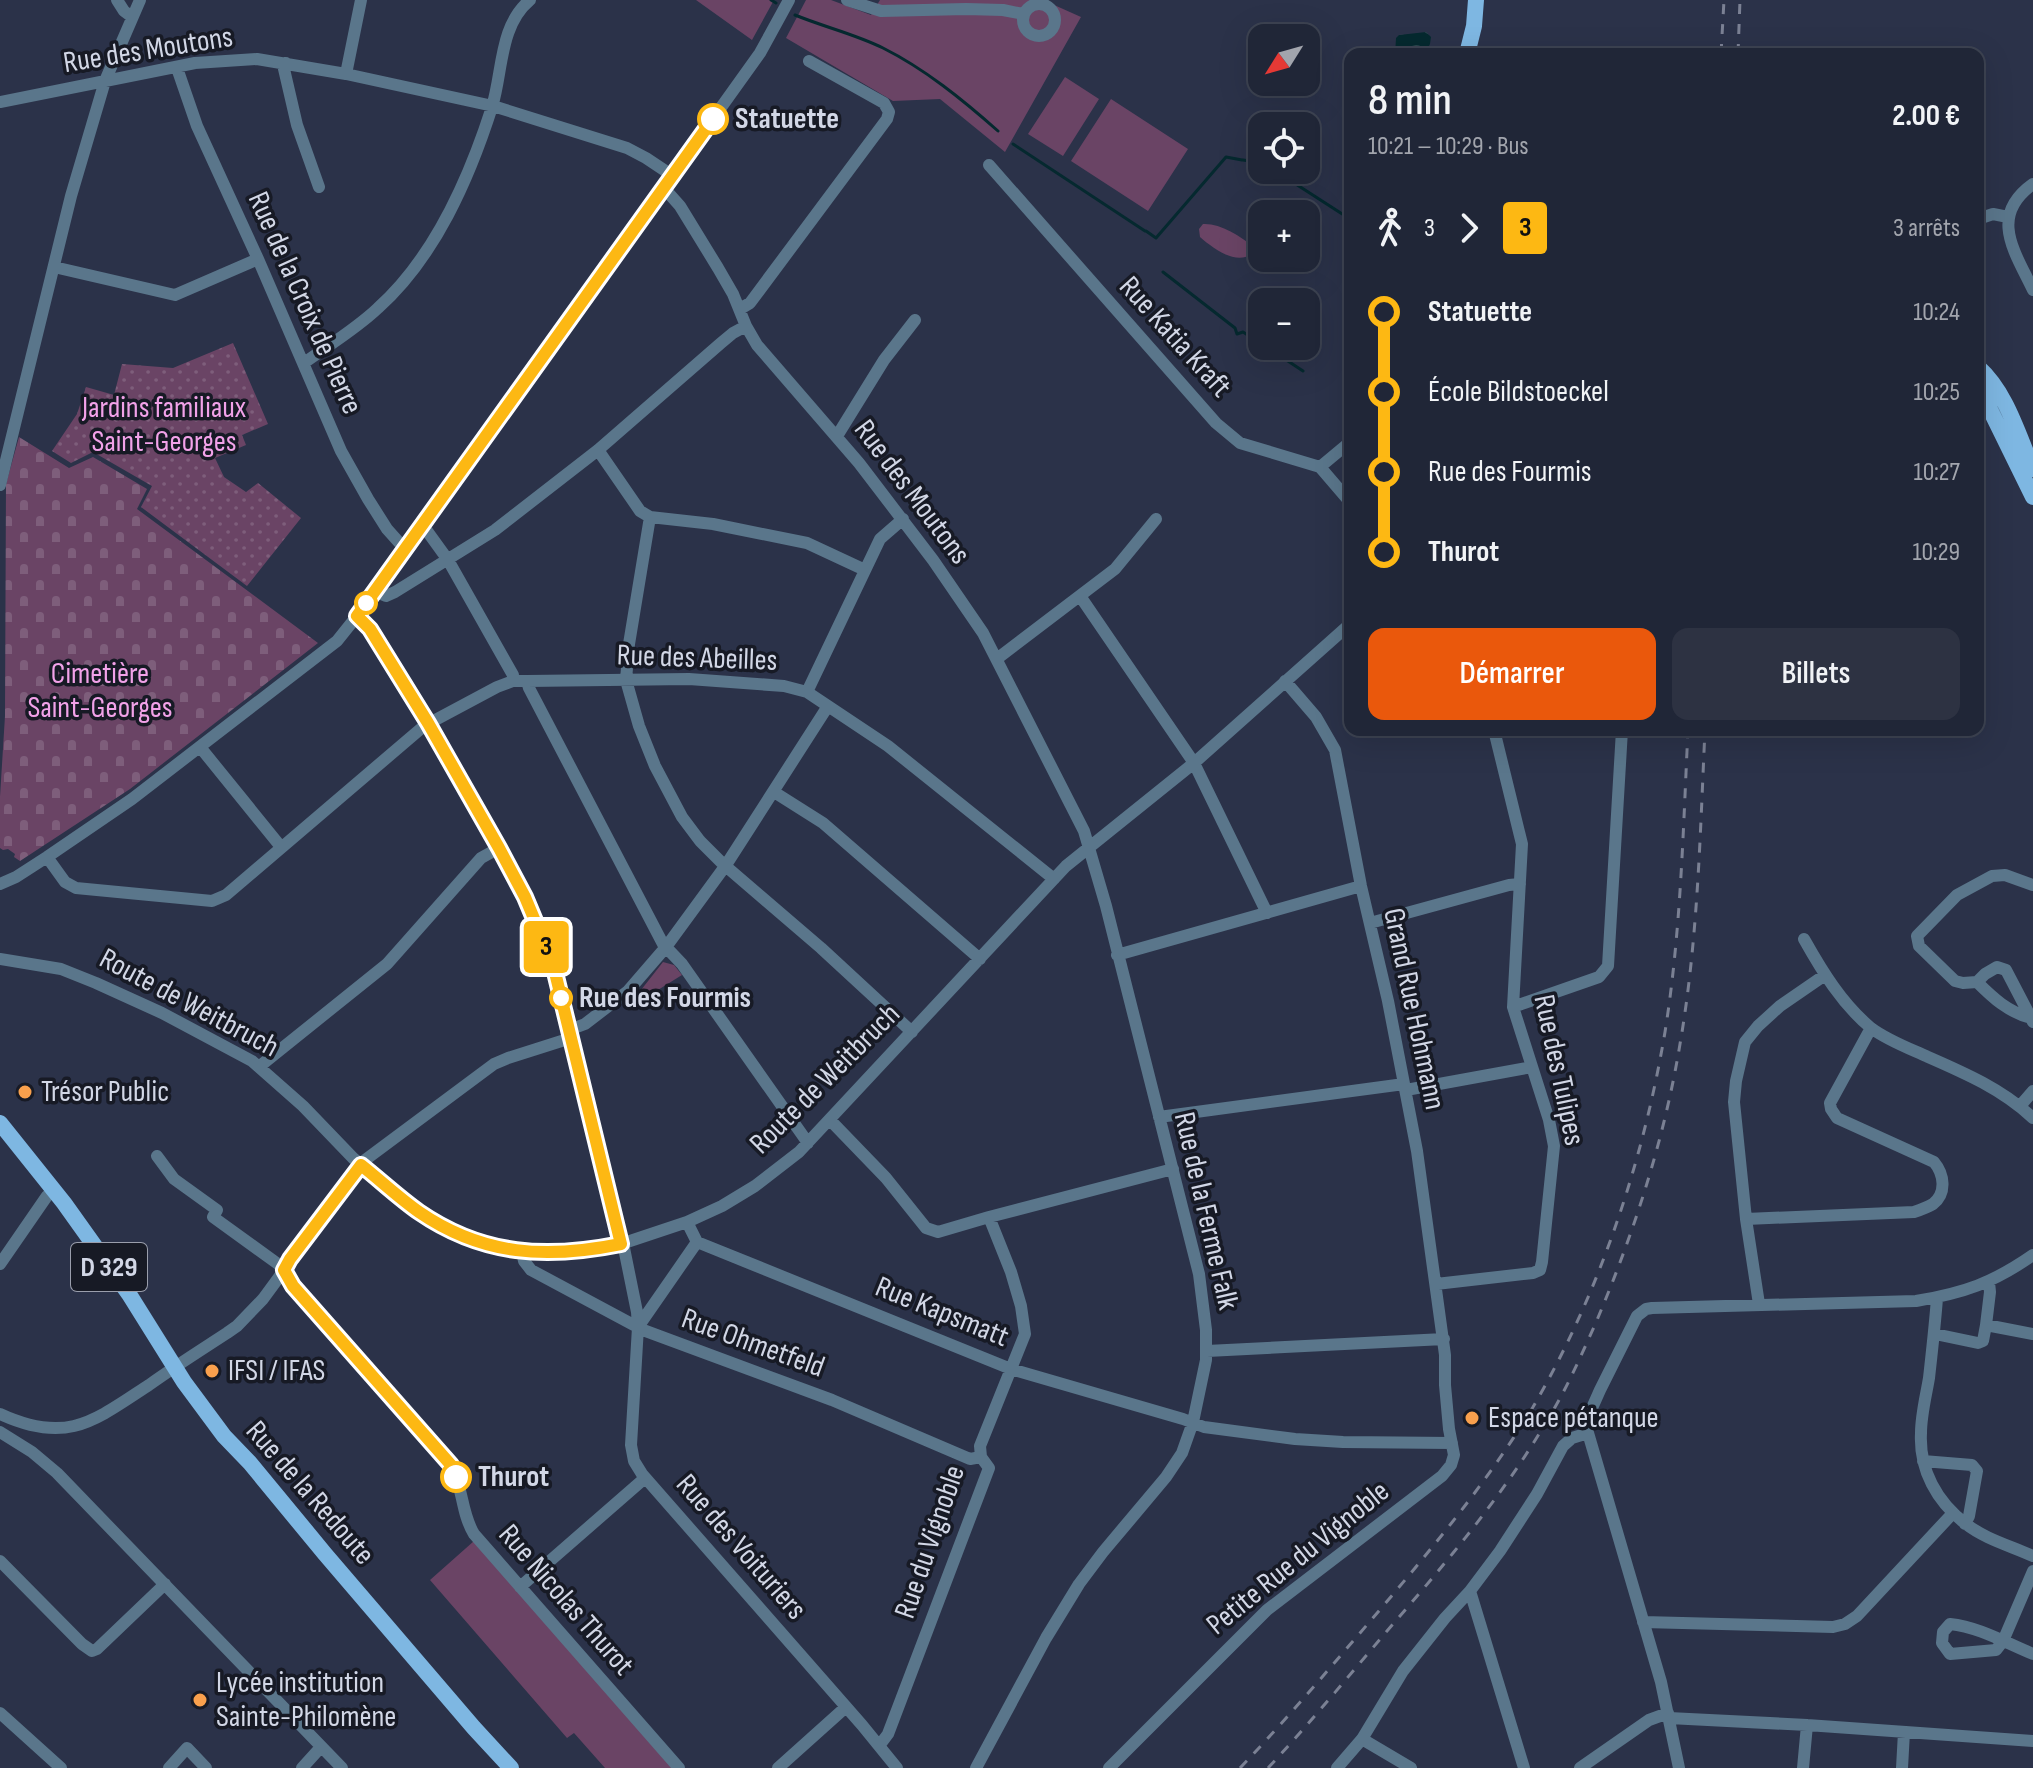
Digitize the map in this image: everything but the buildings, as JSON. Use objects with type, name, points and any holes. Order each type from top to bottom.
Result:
[{"type":"main road","points":[[1476,0],[1476,48]]},
{"type":"main road","points":[[1468,48],[1474,26]]},
{"type":"main road","points":[[1984,373],[2000,395],[2033,497]]},
{"type":"main road","points":[[1984,394],[2033,469]]},
{"type":"main road","name":"Rue de la Redoute","points":[[0,1123],[54,1190],[129,1294],[174,1368],[224,1436],[481,1737],[511,1768]]},
{"type":"street","points":[[117,0],[132,17]]},
{"type":"street","points":[[0,485],[71,196],[105,81],[140,0]]},
{"type":"street","points":[[346,74],[361,0]]},
{"type":"street","points":[[304,363],[378,308],[414,269],[455,203],[493,106],[505,45],[514,18],[530,0]]},
{"type":"street","points":[[0,884],[16,877],[132,799],[329,649],[357,616],[673,176],[760,53],[789,0]]},
{"type":"street","points":[[847,0],[881,11],[966,9],[1023,14]]},
{"type":"street","name":"Rue des Moutons","points":[[0,102],[195,63],[257,59],[346,74],[493,106],[627,148],[673,176]]},
{"type":"street","points":[[740,309],[750,303],[887,119],[889,112],[884,103],[809,61]]},
{"type":"street","points":[[286,63],[284,69],[297,125],[319,187]]},
{"type":"street","name":"Rue de la Croix de Pierre","points":[[177,68],[197,126],[341,451],[387,529],[404,548]]},
{"type":"street","name":"Rue Katia Kraft","points":[[989,165],[1216,423],[1240,443],[1320,467]]},
{"type":"street","points":[[2033,184],[2017,197],[2008,217],[2012,246],[2033,290]]},
{"type":"street","name":"Rue des Moutons","points":[[664,188],[680,206],[711,255],[733,294],[746,326],[762,351],[837,436],[903,519],[967,609],[998,658],[1084,831],[1089,847]]},
{"type":"street","points":[[1984,217],[1993,214],[2008,217]]},
{"type":"street","points":[[54,267],[175,295],[258,259]]},
{"type":"street","points":[[837,436],[884,360],[915,320]]},
{"type":"street","points":[[374,591],[386,596],[395,592],[495,530],[598,450],[721,343],[746,326]]},
{"type":"street","points":[[1344,447],[1320,467],[1344,495]]},
{"type":"street","points":[[598,450],[640,511],[650,517],[713,524],[807,543],[865,570]]},
{"type":"street","points":[[650,517],[626,680],[655,766],[682,817],[700,841],[912,1032]]},
{"type":"street","points":[[807,692],[880,539],[903,519]]},
{"type":"street","points":[[998,658],[1115,569],[1156,519]]},
{"type":"street","points":[[422,524],[448,560],[513,675],[513,681]]},
{"type":"street","points":[[1080,596],[1194,763],[1267,913]]},
{"type":"street","points":[[357,616],[370,629],[428,723],[499,848],[540,930],[553,964],[621,1244]]},
{"type":"street","name":"Route de Weitbruch","points":[[0,959],[61,969],[96,983],[162,1013],[260,1066],[361,1165],[416,1210],[452,1232],[491,1246],[522,1252],[559,1253],[621,1244],[687,1222],[722,1206],[755,1186],[799,1152],[1066,866],[1194,763],[1344,629]]},
{"type":"street","name":"Rue des Abeilles","points":[[47,857],[65,882],[76,888],[212,901],[226,895],[428,723],[497,687],[513,681],[689,679],[784,686],[807,692],[888,746],[1054,879]]},
{"type":"street","points":[[527,681],[614,854],[666,947],[682,964],[808,1143]]},
{"type":"street","name":"Grand Rue Hohmann","points":[[1285,681],[1316,717],[1335,750],[1417,1151],[1445,1364]]},
{"type":"street","points":[[2,1416],[49,1428],[85,1424],[111,1411],[237,1326],[263,1299],[361,1165],[494,1064],[570,1034],[628,991],[666,947],[726,865],[828,706]]},
{"type":"street","name":"Rue des Tulipes","points":[[1436,1284],[1540,1270],[1554,1146],[1549,1120],[1513,1007],[1522,844],[1495,736]]},
{"type":"street","points":[[1513,1007],[1599,977],[1608,966],[1622,736]]},
{"type":"street","points":[[200,747],[281,847]]},
{"type":"street","points":[[774,792],[823,823],[980,959]]},
{"type":"street","name":"Rue de la Ferme Falk","points":[[976,1768],[1079,1584],[1182,1453],[1193,1422],[1207,1351],[1199,1274],[1089,847]]},
{"type":"street","points":[[260,1066],[387,964],[481,858],[499,848]]},
{"type":"street","points":[[2032,1020],[2006,970],[1997,967],[1977,982],[1955,981],[1919,946],[1917,936],[1957,895],[1992,876],[2005,875],[2033,885]]},
{"type":"street","points":[[1370,923],[1520,884]]},
{"type":"street","points":[[1117,955],[1361,886]]},
{"type":"street","points":[[1804,939],[1825,975],[1871,1028],[1896,1043],[1986,1083],[2033,1118]]},
{"type":"street","points":[[1759,1304],[1746,1219],[1734,1102],[1736,1081],[1745,1042],[1758,1026],[1780,1006],[1825,975]]},
{"type":"street","points":[[1977,982],[1998,1003],[2032,1020]]},
{"type":"street","points":[[1746,1219],[1914,1212],[1932,1204],[1939,1197],[1942,1170],[1934,1162],[1837,1118],[1831,1109],[1830,1103],[1871,1028]]},
{"type":"street","points":[[1159,1117],[1405,1087],[1532,1067]]},
{"type":"street","points":[[2020,1106],[2033,1091]]},
{"type":"street","points":[[830,1120],[886,1178],[926,1228],[938,1232],[1173,1169]]},
{"type":"street","name":"Rue Nicolas Thurot","points":[[157,1156],[174,1179],[217,1210],[213,1217],[284,1270],[293,1286],[451,1465],[470,1529],[679,1768]]},
{"type":"street","points":[[0,1264],[54,1190]]},
{"type":"street","name":"Rue du Vignoble","points":[[879,1746],[888,1734],[989,1468],[981,1457],[980,1446],[1025,1334],[1011,1272],[989,1217]]},
{"type":"street","points":[[638,1327],[697,1242],[687,1222]]},
{"type":"street","name":"Rue Kapsmatt","points":[[697,1242],[1011,1369],[1204,1427],[1295,1439],[1452,1443]]},
{"type":"street","name":"Rue des Voituriers","points":[[621,1244],[638,1327],[631,1445],[634,1461],[645,1478],[897,1768]]},
{"type":"street","name":"Rue Ohmetfeld","points":[[522,1252],[531,1270],[638,1327],[832,1400],[970,1459],[981,1457]]},
{"type":"street","points":[[1679,1768],[1669,1716],[1586,1426],[1634,1321],[1643,1311],[1652,1308],[1937,1298],[1989,1282],[2033,1255]]},
{"type":"street","points":[[1935,1334],[1978,1343],[1983,1341],[1989,1282]]},
{"type":"street","points":[[1937,1298],[1935,1334],[1920,1435],[1928,1477],[1937,1495],[1965,1524],[2033,1556]]},
{"type":"street","points":[[1986,1325],[2033,1334]]},
{"type":"street","points":[[1207,1351],[1444,1339]]},
{"type":"street","name":"Petite Rue du Vignoble","points":[[1109,1768],[1267,1610],[1447,1471],[1454,1459],[1445,1364]]},
{"type":"street","points":[[0,1432],[56,1472],[342,1768]]},
{"type":"street","points":[[1337,1768],[1362,1739],[1403,1671],[1470,1591],[1507,1540],[1563,1446],[1570,1439],[1588,1433]]},
{"type":"street","points":[[0,1440],[56,1472]]},
{"type":"street","points":[[1923,1461],[1972,1465],[1977,1471],[1965,1524]]},
{"type":"street","points":[[520,1587],[645,1478]]},
{"type":"street","points":[[1643,1622],[1833,1627],[1845,1624],[1857,1616],[1953,1513]]},
{"type":"street","points":[[0,1561],[92,1651],[165,1584]]},
{"type":"street","points":[[2033,1571],[2003,1641],[2033,1654]]},
{"type":"street","points":[[1470,1591],[1524,1768]]},
{"type":"street","points":[[778,1768],[846,1707]]},
{"type":"street","points":[[0,1713],[61,1768]]},
{"type":"street","points":[[1580,1768],[1649,1720],[1669,1716],[2033,1741]]},
{"type":"street","points":[[1803,1768],[1807,1725]]},
{"type":"street","points":[[1902,1768],[1904,1732]]},
{"type":"street","points":[[1362,1739],[1411,1768]]},
{"type":"street","points":[[302,1768],[321,1747]]},
{"type":"street","points":[[169,1768],[187,1748],[206,1768]]},
{"type":"green space","points":[[696,0],[774,0],[752,40]]},
{"type":"green space","points":[[806,0],[831,0],[871,15],[880,0],[1043,0],[1081,17],[1005,152],[940,99],[893,101],[786,38]]},
{"type":"green space","points":[[1065,77],[1099,99],[1063,156],[1028,134]]},
{"type":"green space","points":[[1111,99],[1188,149],[1148,211],[1071,161]]},
{"type":"green space","points":[[1203,224],[1216,226],[1236,235],[1248,243],[1248,256],[1233,257],[1218,251],[1200,237],[1199,229]]},
{"type":"green space","name":"Jardins familiaux Saint-Georges","points":[[233,343],[268,424],[242,435],[246,445],[215,458],[224,477],[246,492],[258,483],[301,518],[247,586],[141,507],[152,486],[93,452],[71,463],[52,451],[77,414],[86,387],[114,395],[122,364],[173,368]]},
{"type":"green space","name":"Cimetière Saint-Georges","points":[[19,437],[69,468],[93,457],[147,489],[137,509],[318,643],[130,789],[20,861],[8,849],[0,848],[5,716],[6,484]]},
{"type":"green space","points":[[663,962],[674,965],[682,975],[642,997],[639,993]]},
{"type":"green space","points":[[474,1541],[673,1768],[605,1768],[574,1733],[567,1738],[430,1580]]},
{"type":"water","points":[[1426,32],[1431,37],[1430,44],[1428,48],[1395,48],[1399,35]]},
{"type":"waterway","points":[[771,0],[776,3]]},
{"type":"waterway","points":[[795,15],[899,56],[943,86],[998,131]]},
{"type":"waterway","points":[[1013,144],[1145,231]]},
{"type":"waterway","points":[[1146,231],[1156,238],[1226,157],[1242,160]]},
{"type":"waterway","points":[[1243,160],[1248,161]]},
{"type":"waterway","points":[[1296,184],[1344,215]]},
{"type":"waterway","points":[[1163,272],[1235,328],[1237,334],[1243,332],[1248,335]]},
{"type":"waterway","points":[[1286,360],[1303,371]]},
{"type":"railway","points":[[1721,48],[1724,0]]},
{"type":"railway","points":[[1738,48],[1740,0]]},
{"type":"railway","points":[[1240,1768],[1372,1619],[1477,1490],[1533,1407],[1579,1318],[1616,1225],[1656,1081],[1678,919],[1688,736]]},
{"type":"railway","points":[[1268,1768],[1493,1502],[1555,1408],[1594,1327],[1646,1188],[1673,1080],[1695,927],[1705,736]]},
{"type":"bus line","name":"3","points":[[456,1477],[451,1465],[293,1286],[284,1270],[290,1259],[361,1165],[433,1221],[452,1232],[491,1246],[522,1252],[559,1253],[621,1244],[553,964],[540,930],[499,848],[428,723],[370,629],[357,616],[713,119]]},
{"type":"place","name":"Statuette","points":[[713,119]]},
{"type":"place","name":"Rue des Fourmis","points":[[561,998]]},
{"type":"place","name":"Trésor Public","points":[[25,1092]]},
{"type":"place","name":"IFSI / IFAS","points":[[212,1371]]},
{"type":"place","name":"Espace pétanque","points":[[1472,1418]]},
{"type":"place","name":"Thurot","points":[[456,1477]]},
{"type":"place","name":"Lycée institution Sainte-Philomène","points":[[200,1700]]}]
